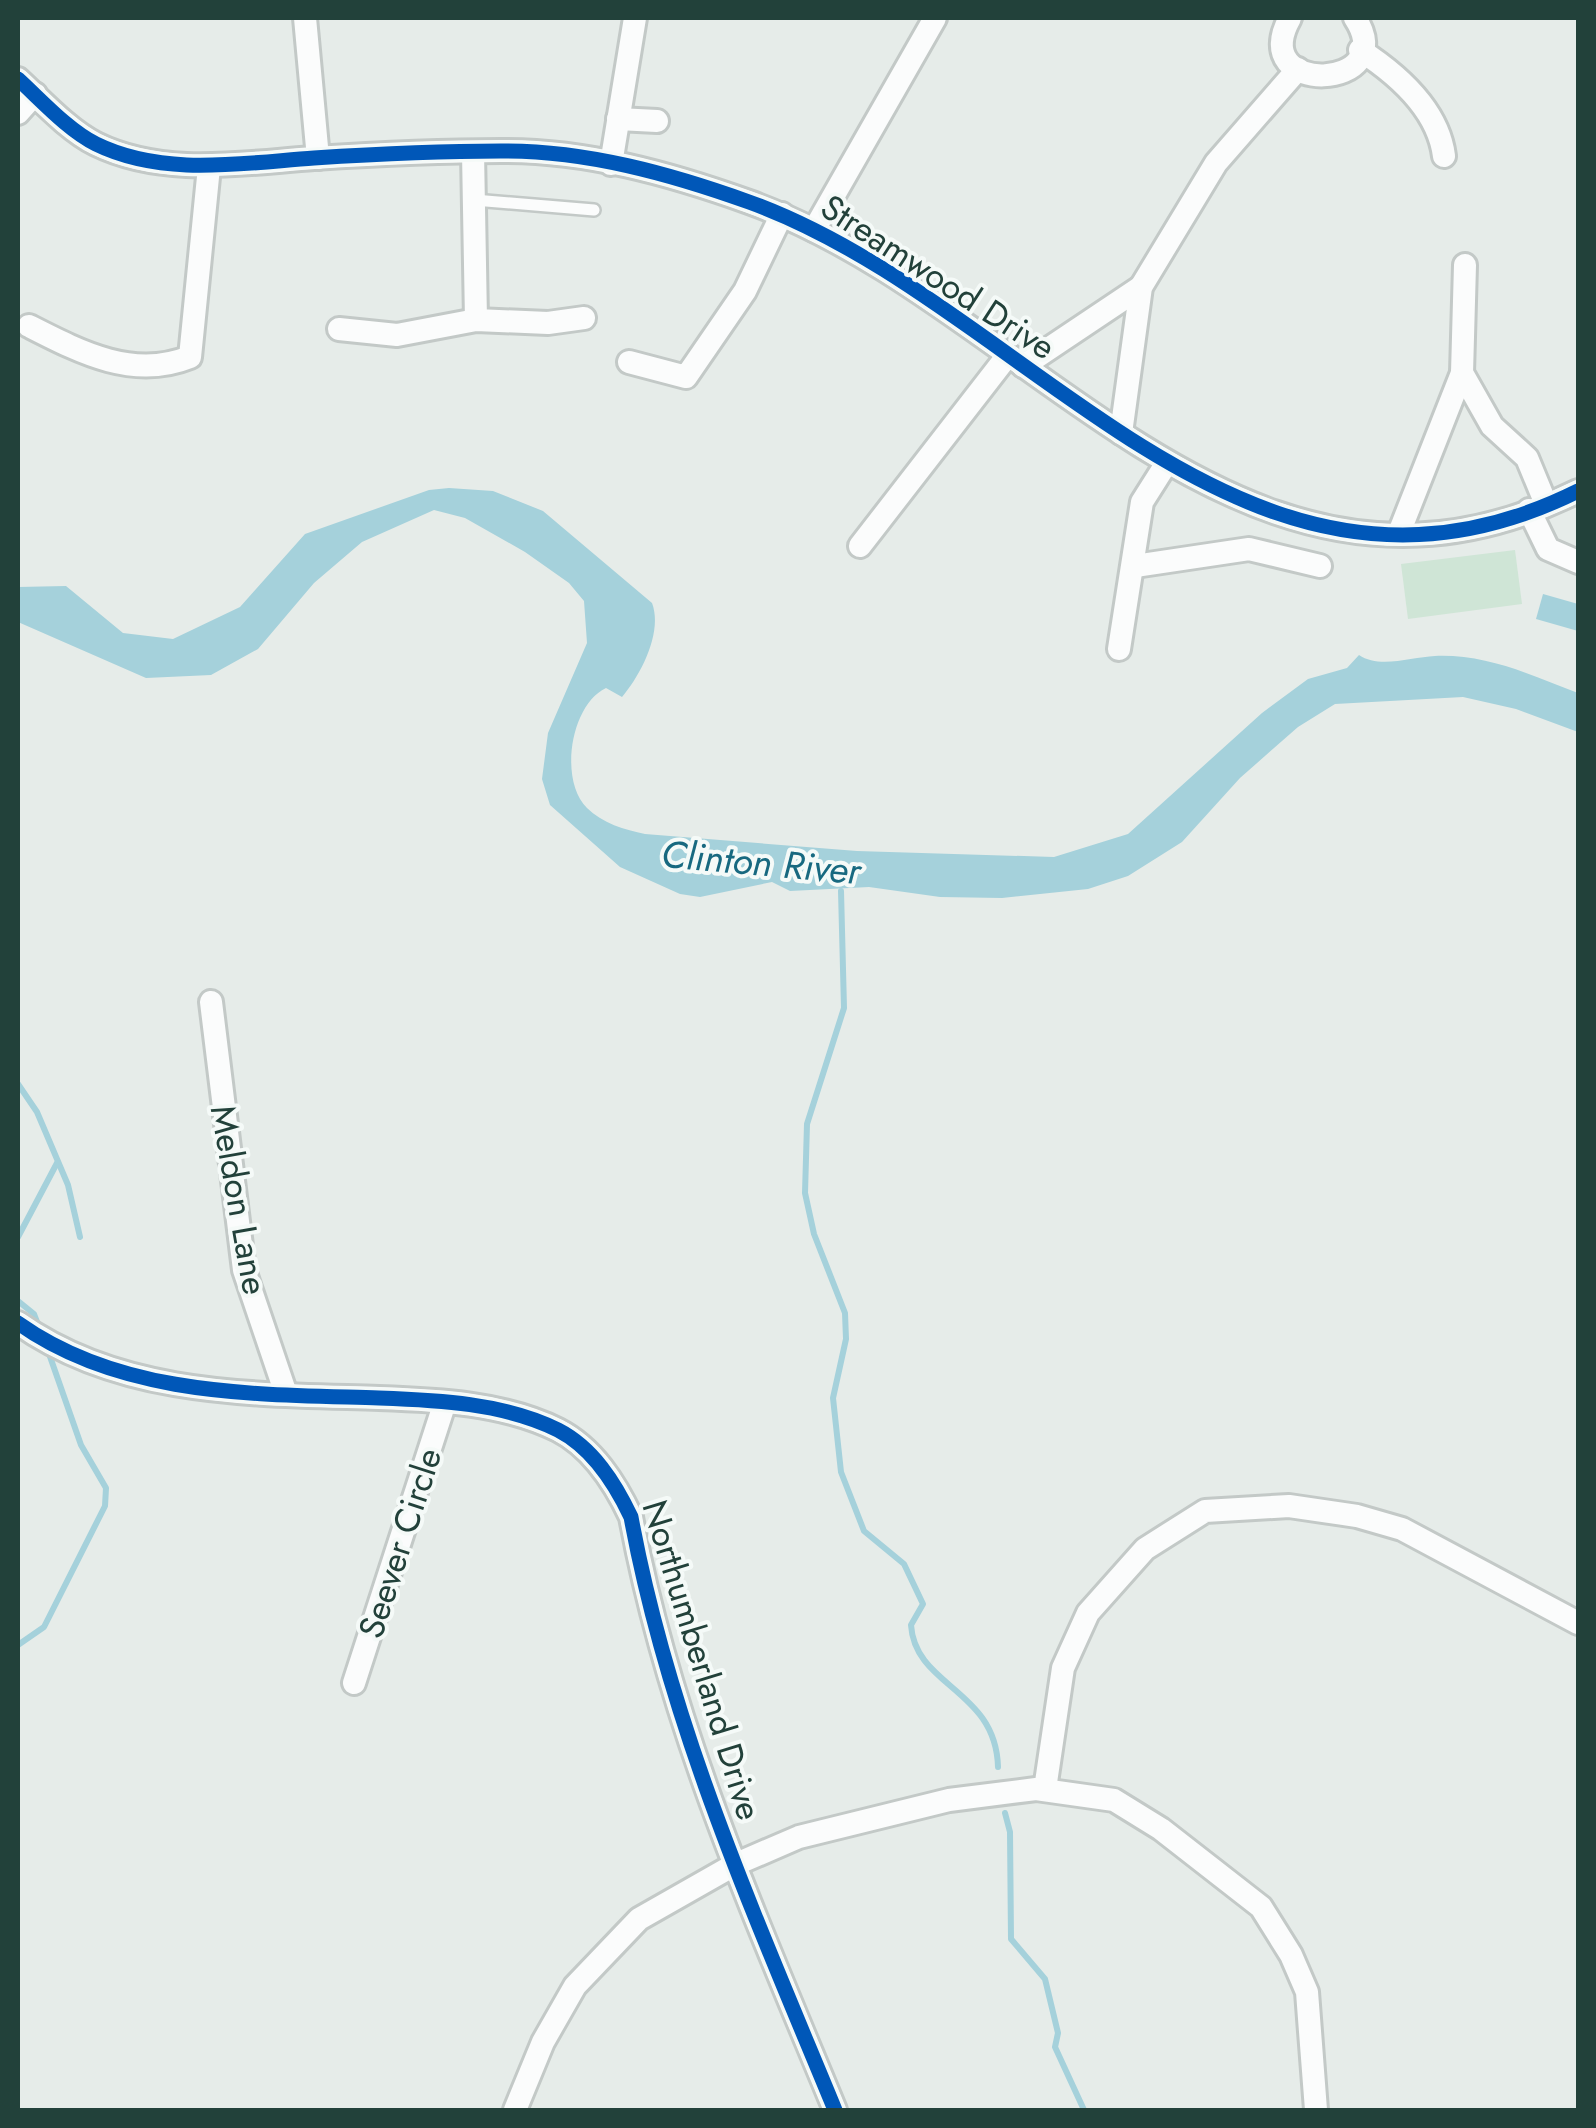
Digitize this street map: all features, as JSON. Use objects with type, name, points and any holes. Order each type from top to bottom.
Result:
[{"type":"street","points":[[305,18],[318,158]]},
{"type":"street","points":[[611,164],[635,18]]},
{"type":"street","points":[[814,230],[935,18]]},
{"type":"street","points":[[1290,18],[1284,48],[1298,70],[1322,78],[1334,77],[1355,62],[1362,37],[1355,18]]},
{"type":"street","points":[[1360,50],[1406,85],[1428,115],[1444,156]]},
{"type":"street","points":[[1121,434],[1141,287],[1216,163],[1298,70]]},
{"type":"street","points":[[18,114],[26,87]]},
{"type":"street","name":"Streamwood Drive","points":[[26,87],[95,144],[148,160],[209,167],[473,152],[558,154],[669,175],[782,214],[814,230],[886,270],[1166,464],[1220,493],[1286,516],[1333,528],[1399,533],[1485,525],[1578,491]]},
{"type":"street","points":[[618,119],[657,121]]},
{"type":"street","points":[[473,152],[476,320]]},
{"type":"street","points":[[29,326],[120,365],[169,366],[190,357],[209,167]]},
{"type":"street","points":[[629,362],[686,377],[745,291],[782,214]]},
{"type":"street","points":[[1399,533],[1462,373],[1464,265]]},
{"type":"street","points":[[860,546],[1016,360],[1141,287]]},
{"type":"street","points":[[340,329],[397,335],[476,320],[548,323],[584,318]]},
{"type":"street","points":[[1462,373],[1492,426],[1527,458],[1548,548],[1578,562]]},
{"type":"street","points":[[1119,649],[1142,502],[1166,464]]},
{"type":"street","points":[[1135,566],[1248,549],[1320,566]]},
{"type":"street","name":"Meldon Lane","points":[[211,1002],[244,1270],[286,1394]]},
{"type":"street","name":"Northumberland Drive","points":[[18,1323],[46,1343],[92,1364],[146,1380],[196,1389],[478,1406],[558,1430],[591,1454],[617,1486],[631,1516],[682,1723],[734,1864],[834,2110]]},
{"type":"street","name":"Seever Circle","points":[[354,1683],[444,1402]]},
{"type":"street","points":[[1045,1790],[1063,1668],[1088,1614],[1145,1549],[1206,1511],[1289,1506],[1372,1520],[1402,1530],[1578,1623]]},
{"type":"street","points":[[515,2110],[543,2042],[575,1986],[639,1919],[734,1864],[848,1823],[949,1800],[1045,1790],[1114,1800],[1161,1829],[1260,1907],[1292,1955],[1308,1992],[1316,2110]]},
{"type":"lane","points":[[474,200],[594,210]]},
{"type":"green space","points":[[1515,550],[1522,604],[1408,619],[1401,564]]},
{"type":"water","name":"Clinton River","points":[[429,490],[493,491],[543,511],[652,603],[655,627],[643,665],[622,697],[606,688],[584,710],[572,744],[571,763],[578,796],[587,808],[614,825],[645,834],[857,851],[1054,857],[1128,834],[1262,713],[1308,679],[1347,668],[1359,655],[1386,662],[1435,656],[1473,658],[1526,673],[1578,693],[1578,732],[1516,709],[1463,697],[1335,704],[1298,727],[1240,778],[1182,842],[1128,876],[1088,889],[1002,898],[940,897],[869,887],[790,891],[772,882],[700,897],[680,894],[620,867],[550,805],[542,779],[548,733],[587,643],[584,601],[569,583],[525,552],[465,518],[434,510],[362,542],[314,583],[258,649],[211,675],[146,678],[18,622],[18,587],[66,586],[123,633],[173,639],[240,607],[305,534]]},
{"type":"water","points":[[1543,594],[1578,604],[1578,631],[1536,619]]},
{"type":"waterway","name":"Clinton River","points":[[841,891],[844,1008],[807,1124],[805,1193],[814,1234],[845,1313],[846,1339],[833,1398],[841,1472],[864,1531],[904,1564],[923,1604],[911,1625],[916,1646],[926,1662],[984,1721],[994,1741],[998,1767]]},
{"type":"waterway","points":[[18,1084],[37,1112],[68,1185],[80,1237]]},
{"type":"waterway","points":[[18,1237],[57,1163]]},
{"type":"waterway","points":[[18,1301],[34,1314],[39,1327]]},
{"type":"waterway","points":[[18,1645],[44,1627],[105,1506],[106,1488],[81,1445],[47,1348]]},
{"type":"waterway","points":[[1005,1813],[1010,1832],[1011,1939],[1045,1979],[1058,2033],[1055,2047],[1084,2110]]},
{"type":"cycle path","points":[[18,79],[86,138],[148,161],[204,165],[408,153],[533,152],[596,159],[658,173],[749,202],[852,250],[1143,447],[1242,500],[1346,530],[1457,531],[1578,491]]},
{"type":"cycle path","points":[[18,1323],[58,1347],[145,1378],[238,1392],[470,1405],[537,1421],[582,1446],[610,1479],[631,1517],[647,1594],[691,1744],[745,1892],[835,2110]]}]
